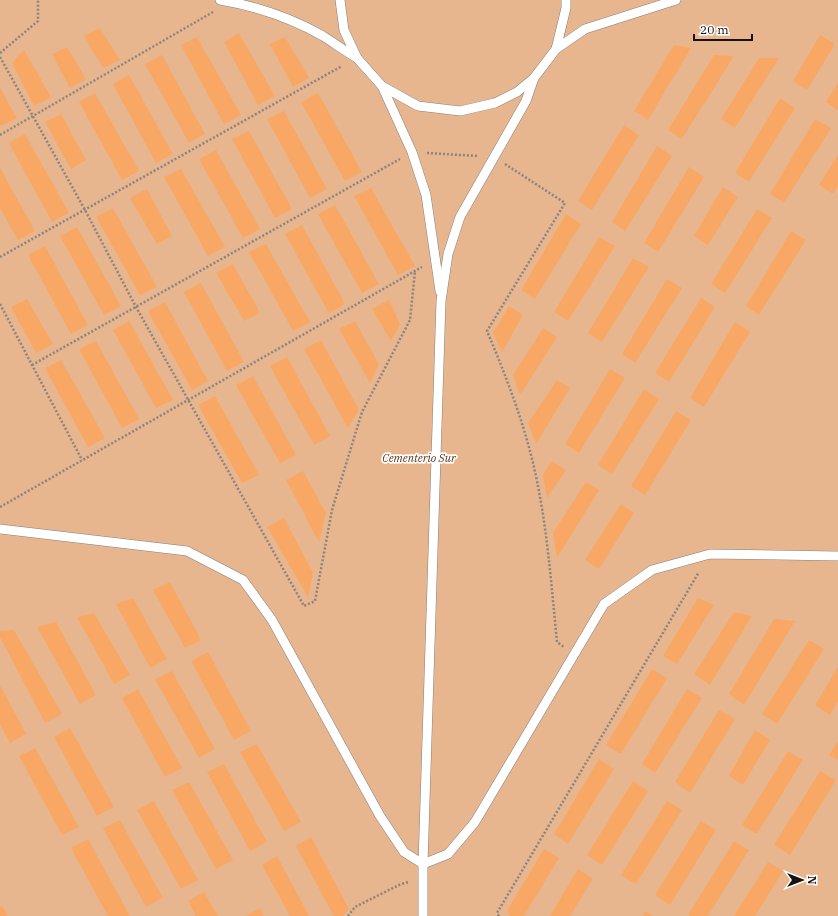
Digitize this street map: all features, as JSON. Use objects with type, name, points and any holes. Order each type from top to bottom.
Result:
[{"type":"lane","points":[[220,0],[264,10],[299,24],[323,36],[357,58],[382,86],[412,152],[426,195],[441,300]]},
{"type":"lane","points":[[340,0],[344,30],[357,58]]},
{"type":"lane","points":[[556,49],[566,8],[566,0]]},
{"type":"lane","points":[[382,86],[418,106],[460,111],[495,103],[517,92],[534,78],[556,49],[585,29],[676,0]]},
{"type":"lane","points":[[423,916],[423,864],[441,300],[448,254],[460,217],[526,101],[534,78]]},
{"type":"lane","points":[[0,529],[187,551],[243,580],[272,620],[380,816],[404,852],[423,864]]},
{"type":"lane","points":[[423,864],[448,854],[475,822],[604,604],[652,570],[710,554],[838,556]]},
{"type":"path","points":[[0,53],[38,21],[38,0]]},
{"type":"path","points":[[0,134],[231,2]]},
{"type":"path","points":[[0,57],[85,210],[136,307],[304,606],[315,601],[332,510],[362,412],[410,320],[415,271]]},
{"type":"path","points":[[0,257],[357,58]]},
{"type":"path","points":[[32,365],[412,152],[494,157],[566,203],[487,331],[520,416],[533,464],[544,516],[557,642],[575,654]]},
{"type":"path","points":[[0,507],[435,259]]},
{"type":"path","points":[[0,304],[82,460]]},
{"type":"path","points":[[499,916],[497,913],[710,554]]},
{"type":"path","points":[[348,916],[355,907],[401,884],[423,878]]},
{"type":"green space","name":"Cementerio Sur","points":[[0,0],[838,0],[838,916],[0,916]]},
{"type":"building","points":[[100,28],[120,60],[103,68],[84,36]]},
{"type":"building","points":[[239,33],[275,96],[258,105],[224,42]]},
{"type":"building","points":[[820,35],[835,44],[807,90],[793,81]]},
{"type":"building","points":[[197,37],[241,115],[224,124],[181,45]]},
{"type":"building","points":[[285,37],[309,78],[293,87],[270,44]]},
{"type":"building","points":[[674,45],[691,48],[648,120],[634,111]]},
{"type":"building","points":[[67,47],[86,79],[70,88],[52,54]]},
{"type":"building","points":[[24,50],[51,97],[34,106],[12,63]]},
{"type":"building","points":[[162,55],[205,134],[189,143],[145,64]]},
{"type":"building","points":[[714,55],[734,56],[682,139],[668,130]]},
{"type":"building","points":[[759,58],[779,58],[735,128],[721,119]]},
{"type":"building","points":[[129,75],[173,154],[156,163],[113,84]]},
{"type":"building","points":[[838,83],[838,110],[826,102]]},
{"type":"building","points":[[0,88],[17,118],[1,126],[0,125]]},
{"type":"building","points":[[95,93],[139,171],[122,180],[79,102]]},
{"type":"building","points":[[318,93],[362,172],[345,181],[301,102]]},
{"type":"building","points":[[780,98],[795,108],[749,182],[735,173]]},
{"type":"building","points":[[284,111],[327,189],[310,198],[267,119]]},
{"type":"building","points":[[61,114],[86,160],[71,169],[45,122]]},
{"type":"building","points":[[815,119],[831,128],[784,203],[770,194]]},
{"type":"building","points":[[624,125],[639,135],[592,210],[578,201]]},
{"type":"building","points":[[249,131],[292,209],[275,218],[232,139]]},
{"type":"building","points":[[25,134],[69,213],[52,222],[9,143]]},
{"type":"building","points":[[657,146],[672,156],[625,231],[612,222]]},
{"type":"building","points":[[216,150],[260,229],[243,238],[199,159]]},
{"type":"building","points":[[838,155],[838,186],[833,194],[819,185]]},
{"type":"building","points":[[689,167],[704,177],[658,252],[644,243]]},
{"type":"building","points":[[0,168],[35,231],[18,240],[0,208]]},
{"type":"building","points":[[181,169],[225,247],[208,256],[164,177]]},
{"type":"building","points":[[723,187],[738,197],[708,245],[694,236]]},
{"type":"building","points":[[371,188],[415,266],[398,275],[354,196]]},
{"type":"building","points":[[147,189],[172,236],[157,244],[130,198]]},
{"type":"building","points":[[335,205],[379,284],[362,293],[318,214]]},
{"type":"building","points":[[113,208],[157,287],[140,295],[96,217]]},
{"type":"building","points":[[757,209],[772,218],[725,293],[711,284]]},
{"type":"building","points":[[566,214],[581,224],[535,299],[521,290]]},
{"type":"building","points":[[302,225],[345,304],[329,313],[285,234]]},
{"type":"building","points":[[77,227],[121,306],[104,315],[60,236]]},
{"type":"building","points":[[791,231],[806,240],[759,315],[746,306]]},
{"type":"building","points":[[599,237],[615,246],[568,321],[554,312]]},
{"type":"building","points":[[266,244],[310,322],[293,331],[249,252]]},
{"type":"building","points":[[45,246],[88,325],[71,334],[28,255]]},
{"type":"building","points":[[633,258],[649,267],[602,342],[588,333]]},
{"type":"building","points":[[233,264],[260,313],[244,321],[216,273]]},
{"type":"building","points":[[667,279],[682,288],[635,363],[622,354]]},
{"type":"building","points":[[201,283],[244,362],[227,371],[184,292]]},
{"type":"building","points":[[701,298],[715,307],[669,382],[655,373]]},
{"type":"building","points":[[27,299],[53,344],[36,353],[11,307]]},
{"type":"building","points":[[389,300],[400,324],[391,341],[372,309]]},
{"type":"building","points":[[165,302],[208,381],[192,390],[148,311]]},
{"type":"building","points":[[509,306],[523,315],[502,352],[493,333]]},
{"type":"building","points":[[129,321],[173,400],[156,408],[113,330]]},
{"type":"building","points":[[355,321],[379,364],[370,383],[339,329]]},
{"type":"building","points":[[735,322],[750,332],[704,407],[690,398]]},
{"type":"building","points":[[543,328],[557,337],[520,395],[513,375]]},
{"type":"building","points":[[321,340],[359,410],[348,428],[304,349]]},
{"type":"building","points":[[96,341],[139,419],[122,428],[79,349]]},
{"type":"building","points":[[287,357],[330,436],[314,445],[270,366]]},
{"type":"building","points":[[61,360],[105,438],[88,447],[45,368]]},
{"type":"building","points":[[610,369],[625,378],[579,453],[565,444]]},
{"type":"building","points":[[253,376],[296,455],[280,463],[236,385]]},
{"type":"building","points":[[557,380],[570,388],[536,444],[528,423]]},
{"type":"building","points":[[644,389],[659,399],[612,474],[598,465]]},
{"type":"building","points":[[215,396],[259,475],[242,483],[198,405]]},
{"type":"building","points":[[676,411],[691,420],[645,495],[631,486]]},
{"type":"building","points":[[552,461],[566,470],[547,498],[543,475]]},
{"type":"building","points":[[303,471],[326,513],[319,542],[286,480]]},
{"type":"building","points":[[586,482],[599,490],[557,558],[553,533]]},
{"type":"building","points":[[621,504],[634,513],[599,569],[585,560]]},
{"type":"building","points":[[284,518],[313,573],[308,597],[267,527]]},
{"type":"building","points":[[170,582],[201,640],[185,648],[153,590]]},
{"type":"building","points":[[133,598],[167,659],[150,668],[116,604]]},
{"type":"building","points":[[698,598],[714,605],[677,664],[663,656]]},
{"type":"building","points":[[734,612],[752,616],[710,685],[694,674]]},
{"type":"building","points":[[94,613],[130,675],[114,684],[77,617]]},
{"type":"building","points":[[774,619],[795,621],[744,705],[729,694]]},
{"type":"building","points":[[56,622],[96,695],[80,704],[37,627]]},
{"type":"building","points":[[14,630],[62,714],[45,723],[0,637],[0,631]]},
{"type":"building","points":[[809,640],[824,649],[777,724],[762,714]]},
{"type":"building","points":[[208,652],[251,731],[234,740],[191,661]]},
{"type":"building","points":[[838,667],[838,701],[830,715],[815,705]]},
{"type":"building","points":[[652,669],[667,678],[621,754],[606,745]]},
{"type":"building","points":[[172,671],[215,749],[199,758],[155,679]]},
{"type":"building","points":[[0,685],[26,734],[10,743],[0,724]]},
{"type":"building","points":[[138,689],[182,768],[165,777],[122,698]]},
{"type":"building","points":[[687,689],[702,698],[655,773],[642,764]]},
{"type":"building","points":[[719,710],[735,719],[690,793],[675,782]]},
{"type":"building","points":[[70,728],[114,807],[97,816],[54,737]]},
{"type":"building","points":[[755,730],[770,740],[743,785],[729,776]]},
{"type":"building","points":[[838,741],[838,760],[829,755]]},
{"type":"building","points":[[257,744],[301,822],[284,831],[240,752]]},
{"type":"building","points":[[35,748],[79,827],[62,835],[19,756]]},
{"type":"building","points":[[788,751],[803,760],[757,834],[742,825]]},
{"type":"building","points":[[599,759],[614,769],[568,844],[554,834]]},
{"type":"building","points":[[224,764],[267,842],[250,851],[207,772]]},
{"type":"building","points":[[820,771],[836,780],[790,855],[774,845]]},
{"type":"building","points":[[633,781],[648,791],[602,865],[587,855]]},
{"type":"building","points":[[189,782],[233,860],[216,869],[172,790]]},
{"type":"building","points":[[154,801],[198,880],[181,889],[137,810]]},
{"type":"building","points":[[667,801],[682,810],[636,884],[621,875]]},
{"type":"building","points":[[120,820],[163,898],[146,907],[103,828]]},
{"type":"building","points":[[701,821],[716,830],[670,905],[655,895]]},
{"type":"building","points":[[311,837],[349,909],[343,916],[334,916],[296,846]]},
{"type":"building","points":[[88,839],[130,916],[108,916],[71,848]]},
{"type":"building","points":[[734,841],[749,850],[708,916],[688,915]]},
{"type":"building","points":[[544,849],[559,858],[524,916],[510,916],[507,911]]},
{"type":"building","points":[[277,856],[309,916],[290,916],[262,865]]},
{"type":"building","points":[[768,862],[783,871],[755,916],[734,916]]},
{"type":"building","points":[[578,869],[593,879],[570,916],[550,916]]},
{"type":"building","points":[[204,892],[218,916],[196,916],[188,901]]},
{"type":"building","points":[[2,906],[8,916],[0,916],[0,907]]},
{"type":"building","points":[[260,908],[264,916],[246,916]]},
{"type":"building","points":[[645,911],[653,916],[643,916]]}]
